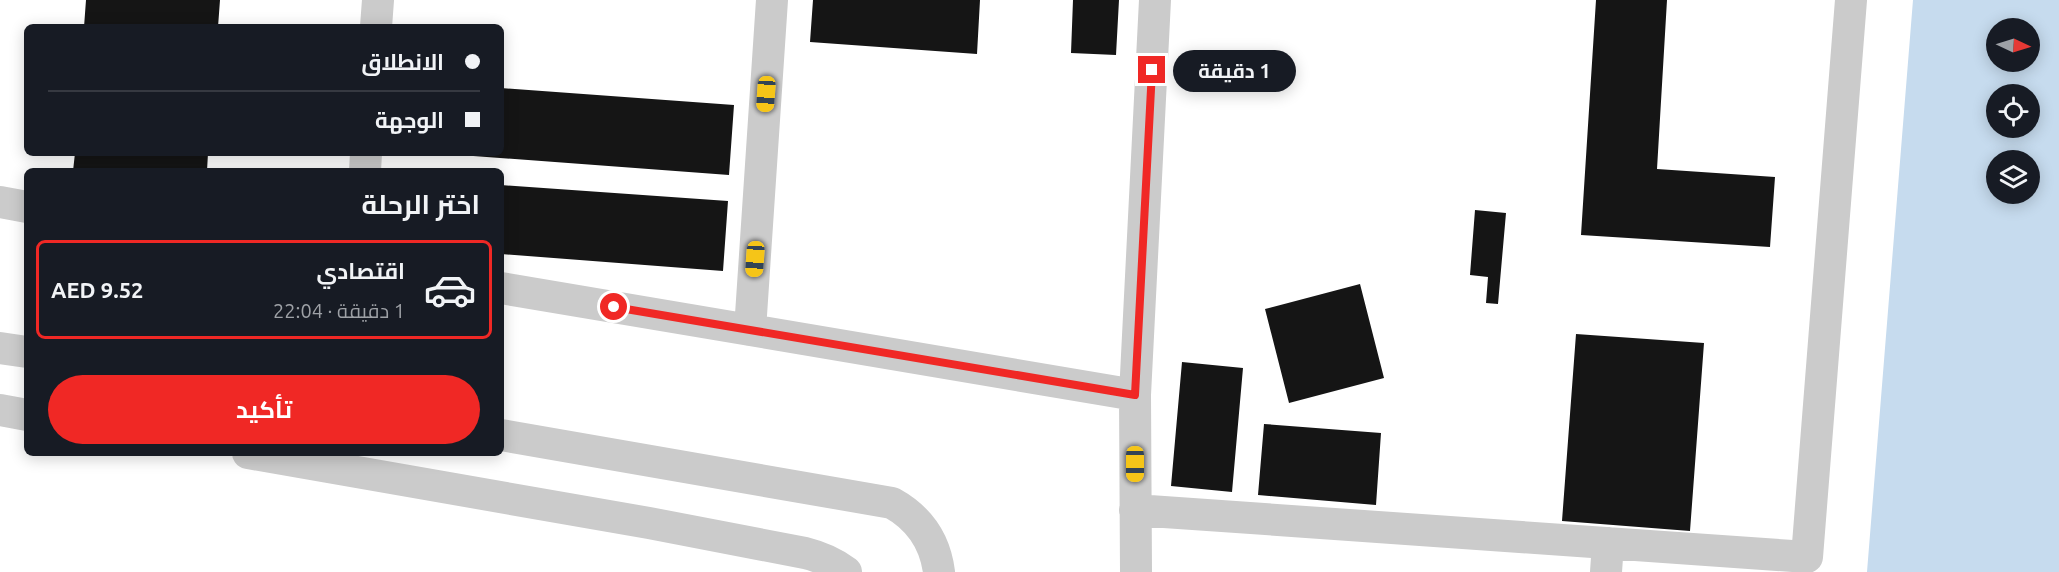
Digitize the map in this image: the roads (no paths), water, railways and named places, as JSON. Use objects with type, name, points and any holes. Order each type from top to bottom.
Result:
[{"type":"lane","points":[[376,24],[378,0]]},
{"type":"lane","points":[[750,330],[772,0]]},
{"type":"lane","points":[[1136,572],[1135,395],[1155,0]]},
{"type":"lane","points":[[1135,510],[1607,558],[1807,557],[1851,0]]},
{"type":"lane","points":[[0,202],[24,206]]},
{"type":"lane","points":[[504,289],[1135,395]]},
{"type":"lane","points":[[0,348],[24,352]]},
{"type":"lane","points":[[0,410],[24,414]]},
{"type":"lane","points":[[504,436],[892,503],[904,510],[924,528],[938,560],[939,572]]},
{"type":"lane","points":[[265,456],[649,523],[773,560],[820,557],[846,572]]},
{"type":"water","points":[[1913,0],[2059,0],[2059,572],[1867,572]]}]
